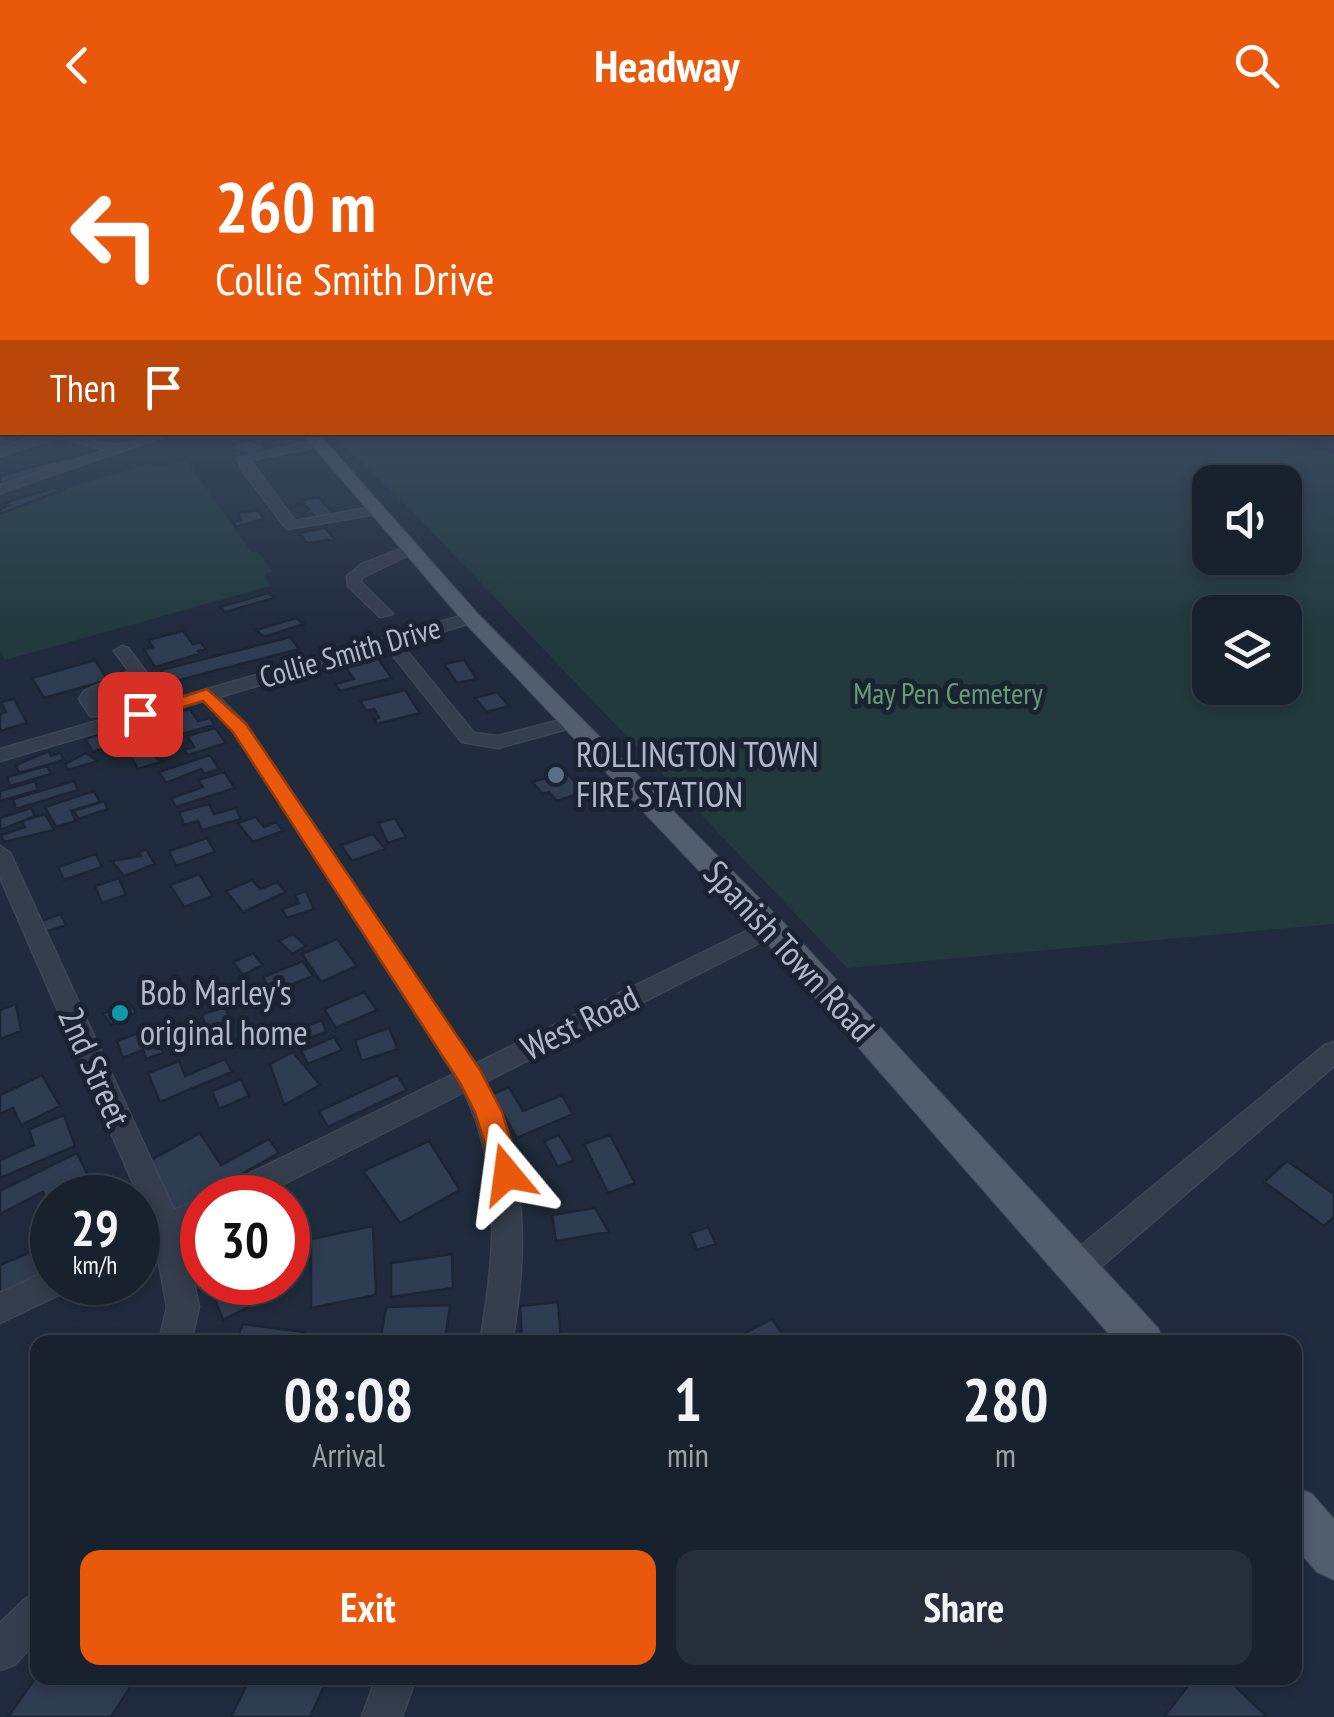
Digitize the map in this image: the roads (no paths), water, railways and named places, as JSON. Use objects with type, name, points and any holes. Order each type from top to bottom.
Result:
[{"type":"main road","name":"Spanish Town Road","points":[[353,482],[466,612],[771,928],[1138,1335]]},
{"type":"main road","points":[[1302,1519],[1334,1555]]},
{"type":"street","points":[[257,482],[292,526],[378,510]]},
{"type":"street","points":[[385,614],[353,582],[354,576],[412,550]]},
{"type":"street","name":"Collie Smith Drive","points":[[0,755],[390,641],[466,612]]},
{"type":"street","name":"Collie Smith Drive","points":[[0,741],[466,612]]},
{"type":"street","points":[[390,641],[468,738],[498,742],[572,722]]},
{"type":"street","points":[[96,712],[90,695],[139,673],[122,651]]},
{"type":"street","points":[[207,694],[240,728],[470,1077],[489,1112],[507,1174],[508,1241],[497,1335]]},
{"type":"street","name":"2nd Street","points":[[0,853],[166,1228],[183,1307],[177,1335]]},
{"type":"street","name":"West Road","points":[[274,1175],[771,928]]},
{"type":"street","points":[[1076,1268],[1334,1052]]},
{"type":"street","points":[[160,1231],[180,1221]]},
{"type":"street","points":[[0,1309],[30,1294]]},
{"type":"street","points":[[0,1651],[30,1620]]},
{"type":"street","points":[[382,1717],[393,1685]]},
{"type":"place","name":"ROLLINGTON TOWN FIRE STATION","points":[[556,775]]},
{"type":"place","name":"Bob Marley's original home","points":[[120,1013]]},
{"type":"park label","name":"May Pen Cemetery","points":[[948,694]]}]
